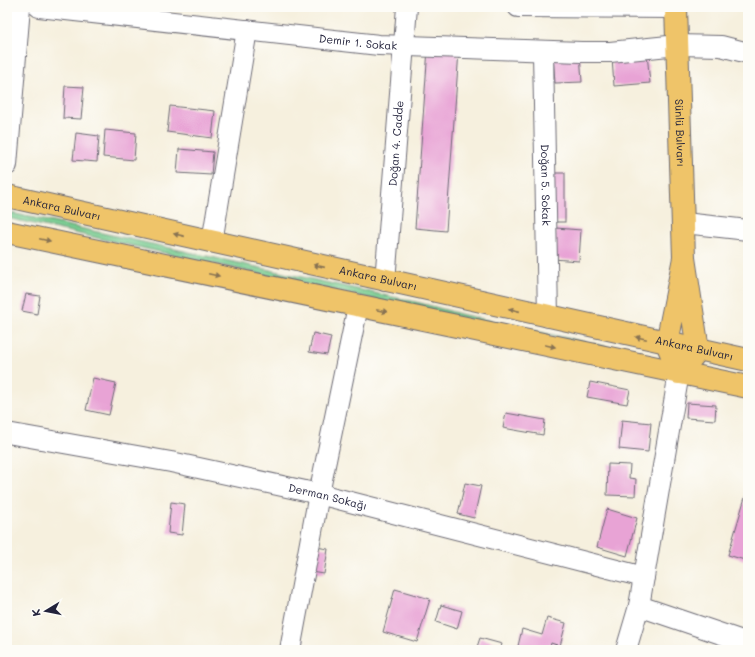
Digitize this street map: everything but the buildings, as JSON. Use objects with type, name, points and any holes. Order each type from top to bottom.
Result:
[{"type":"main road","name":"Sünlü Bulvarı","points":[[676,7],[684,258],[698,350]]},
{"type":"main road","name":"Ankara Bulvarı","points":[[7,196],[385,281],[748,360]]},
{"type":"main road","points":[[7,232],[748,387]]},
{"type":"main road","name":"Sünlü Bulvarı","points":[[668,343],[684,258]]},
{"type":"main road","points":[[668,343],[679,373]]},
{"type":"main road","points":[[679,373],[698,350]]},
{"type":"street","points":[[7,165],[20,7]]},
{"type":"street","name":"Demir 1. Sokak","points":[[39,7],[345,42],[404,46],[544,52],[610,52],[678,45],[721,46],[748,53]]},
{"type":"street","name":"Doğan 4. Cadde","points":[[385,281],[407,7]]},
{"type":"street","points":[[518,7],[676,7]]},
{"type":"street","points":[[212,242],[247,30]]},
{"type":"street","name":"Doğan 5. Sokak","points":[[544,52],[548,317]]},
{"type":"street","points":[[684,223],[748,230]]},
{"type":"street","points":[[290,650],[318,494],[358,306]]},
{"type":"street","points":[[626,650],[639,606],[679,373]]},
{"type":"street","name":"Derman Sokağı","points":[[7,433],[171,462],[318,494],[644,578]]},
{"type":"street","points":[[639,606],[748,643]]},
{"type":"green space","points":[[7,212],[420,303],[464,315],[639,354],[417,309],[7,218]]}]
